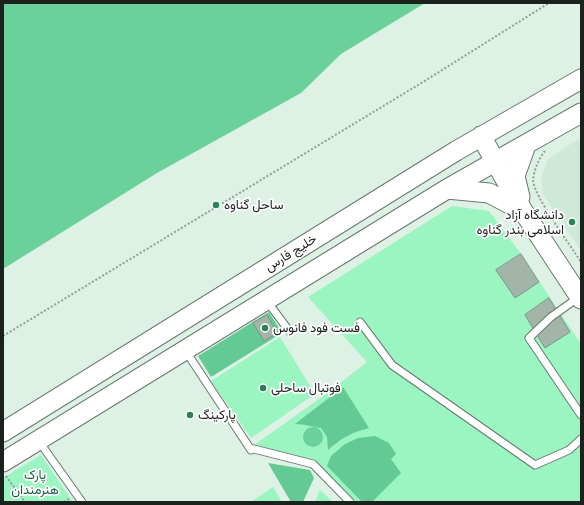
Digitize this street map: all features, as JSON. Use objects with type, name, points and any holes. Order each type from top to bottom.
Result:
[{"type":"main road","name":"خلیج فارس","points":[[3,432],[456,151],[581,80]]},
{"type":"main road","name":"خلیج فارس","points":[[4,468],[38,440],[447,189],[581,113]]},
{"type":"main road","points":[[481,136],[523,210],[580,298]]},
{"type":"main road","points":[[523,210],[515,176],[526,145]]},
{"type":"main road","points":[[447,189],[489,193],[523,210]]},
{"type":"lane","points":[[580,298],[551,317],[529,338],[581,415]]},
{"type":"lane","points":[[266,300],[290,332]]},
{"type":"lane","points":[[360,322],[392,365],[535,465],[569,450],[581,440]]},
{"type":"lane","points":[[185,350],[251,450],[250,448],[313,464],[350,502]]},
{"type":"lane","points":[[38,440],[82,502]]},
{"type":"path","points":[[3,336],[423,82],[549,3]]},
{"type":"path","points":[[549,149],[544,152],[536,168],[533,181],[537,195],[581,262]]},
{"type":"path","points":[[4,468],[26,502]]},
{"type":"shaded area","points":[[3,3],[425,3],[341,54],[301,93],[157,173],[3,269]]},
{"type":"shaded area","name":"دانشگاه آزاد اسلامی بندر گناوه","points":[[581,137],[581,251],[543,194],[541,177],[548,159]]},
{"type":"shaded area","points":[[269,312],[282,333],[211,377],[198,356]]},
{"type":"shaded area","points":[[343,387],[369,428],[347,436],[328,450],[327,437],[321,428],[295,424]]},
{"type":"shaded area","points":[[313,427],[320,430],[323,437],[320,444],[313,447],[306,444],[303,437],[306,430]]},
{"type":"shaded area","points":[[375,436],[389,443],[396,454],[391,459],[401,473],[372,502],[362,502],[327,466],[331,456],[345,444],[358,438]]},
{"type":"shaded area","points":[[268,463],[310,470],[314,478],[303,502],[291,502]]},
{"type":"green space","points":[[452,206],[489,211],[521,254],[581,344],[581,502],[353,502],[313,464],[250,448],[326,394],[367,362],[308,297]]},
{"type":"green space","name":"فوتبال ساحلی","points":[[280,337],[315,394],[251,438],[211,381]]},
{"type":"green space","name":"پارک هنرمندان","points":[[41,455],[73,502],[3,502],[3,478]]},
{"type":"green space","points":[[273,487],[282,502],[251,502]]},
{"type":"green space","points":[[320,490],[333,502],[315,502]]},
{"type":"building","points":[[521,254],[539,282],[515,298],[496,270]]},
{"type":"building","points":[[549,298],[570,332],[545,348],[525,315]]},
{"type":"building","name":"فست فود فانوس","points":[[267,315],[277,333],[264,341],[253,323]]},
{"type":"place","name":"ساحل گناوه","points":[[216,205]]},
{"type":"place","name":"دانشگاه آزاد اسلامی بندر گناوه","points":[[572,222]]},
{"type":"place","name":"فست فود فانوس","points":[[265,328]]},
{"type":"place","name":"فوتبال ساحلی","points":[[263,388]]},
{"type":"place","name":"پارکینگ","points":[[190,415]]}]
